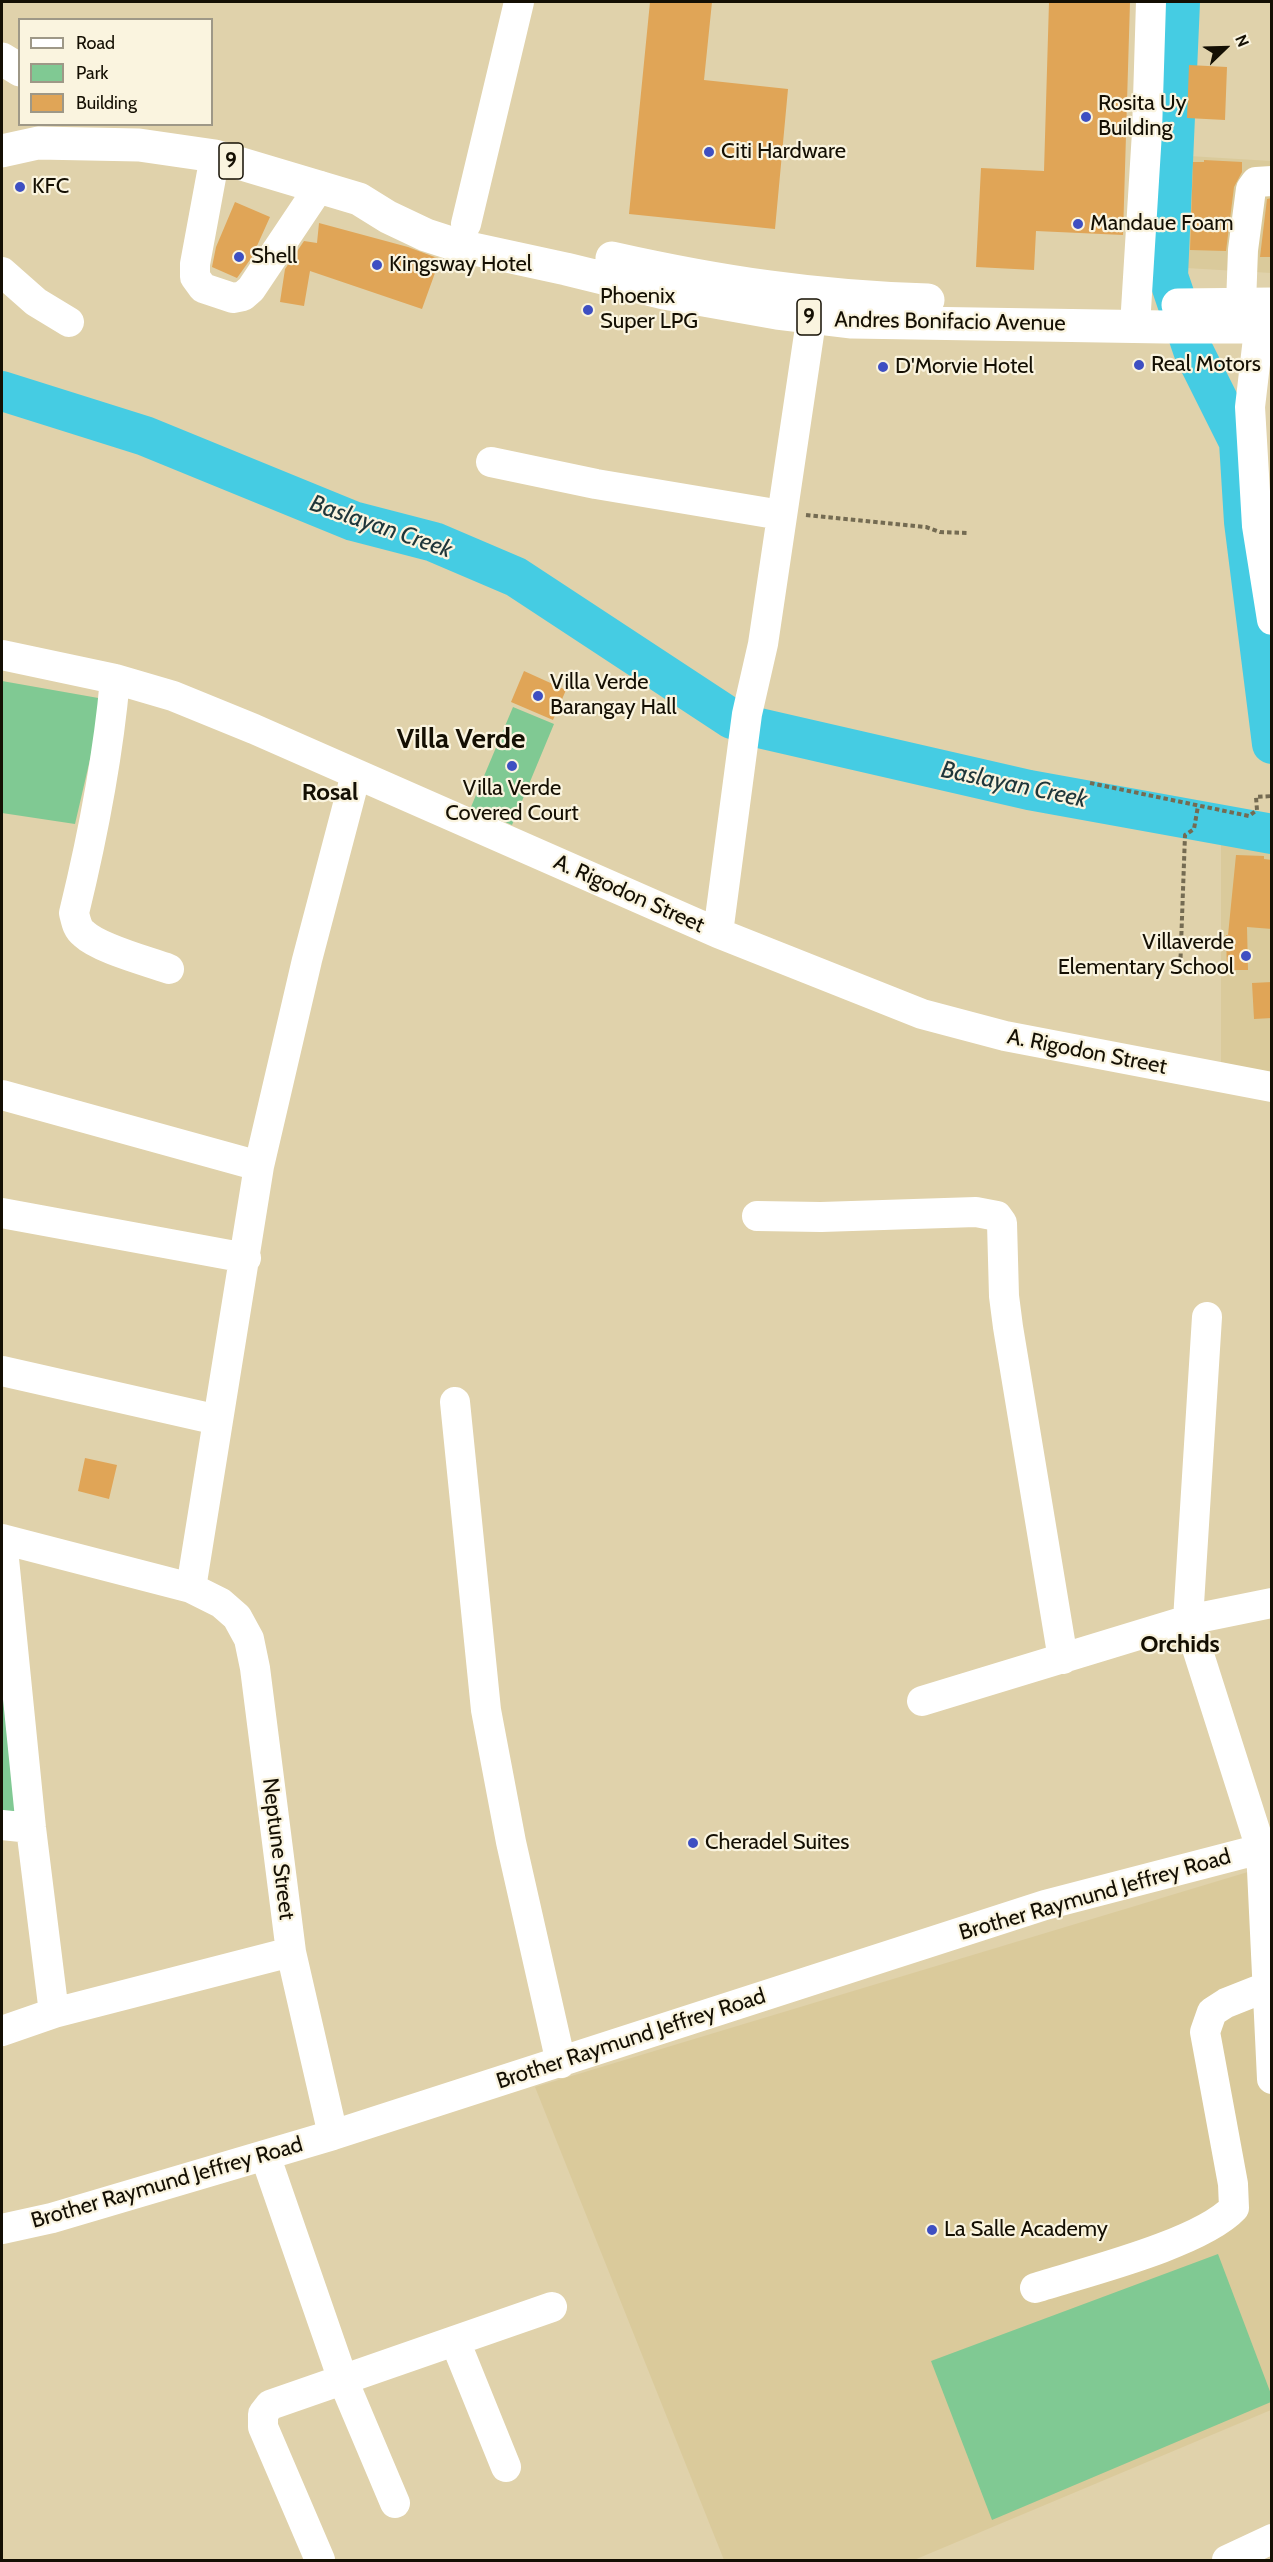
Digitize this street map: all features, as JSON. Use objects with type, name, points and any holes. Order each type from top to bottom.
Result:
[{"type":"main road","points":[[2,60],[18,69]]},
{"type":"main road","points":[[115,126],[139,145]]},
{"type":"main road","name":"9","points":[[2,151],[38,143],[139,145]]},
{"type":"main road","name":"Andres Bonifacio Avenue","points":[[139,145],[215,156],[320,186],[359,199],[388,217],[426,235],[493,232],[725,282],[813,306],[858,298],[1149,316],[1247,314]]},
{"type":"street","points":[[463,235],[519,2]]},
{"type":"street","points":[[1149,316],[1147,132],[1151,2]]},
{"type":"street","points":[[215,156],[195,264],[195,277],[203,288],[233,298],[243,297],[251,289],[320,186]]},
{"type":"street","points":[[1272,181],[1256,182],[1251,189],[1243,250],[1257,526],[1272,620]]},
{"type":"street","points":[[2,272],[36,302],[69,322]]},
{"type":"street","points":[[718,933],[747,714],[763,644],[813,306]]},
{"type":"street","points":[[490,462],[597,484],[781,515]]},
{"type":"street","name":"A. Rigodon Street","points":[[2,655],[115,679],[172,696],[254,729],[718,933],[922,1014],[1005,1036],[1272,1087]]},
{"type":"street","points":[[115,679],[108,750],[100,800],[74,913],[76,924],[82,933],[94,941],[169,969]]},
{"type":"street","points":[[191,1588],[259,1167],[307,960],[356,774]]},
{"type":"street","points":[[2,1095],[259,1167]]},
{"type":"street","points":[[758,1216],[821,1217],[976,1212],[997,1216],[1002,1223],[1004,1296],[1008,1327],[1063,1659]]},
{"type":"street","points":[[2,1213],[246,1258]]},
{"type":"street","points":[[1207,1317],[1188,1620],[1266,1848],[1272,2079]]},
{"type":"street","points":[[2,1371],[218,1420]]},
{"type":"street","points":[[455,1402],[486,1710],[511,1842],[561,2063]]},
{"type":"street","points":[[2,1539],[16,1826],[54,2013]]},
{"type":"street","name":"Neptune Street","points":[[2,1539],[191,1588],[221,1603],[237,1617],[249,1639],[255,1668],[291,1952],[333,2134]]},
{"type":"street","points":[[922,1701],[1188,1620],[1272,1603]]},
{"type":"street","name":"Brother Raymund Jeffrey Road","points":[[2,2229],[52,2218],[333,2134],[561,2063],[716,2010],[1045,1905],[1266,1848]]},
{"type":"street","points":[[2,2031],[54,2013],[291,1952]]},
{"type":"street","points":[[1035,2288],[1162,2247],[1209,2228],[1234,2208],[1233,2184],[1205,2032],[1212,2012],[1226,2003],[1269,1986]]},
{"type":"street","points":[[265,2155],[343,2380],[395,2503]]},
{"type":"street","points":[[320,2560],[263,2427],[263,2414],[270,2405],[552,2307]]},
{"type":"street","points":[[455,2341],[506,2467]]},
{"type":"street","points":[[1227,2560],[1270,2544]]},
{"type":"path","points":[[781,515],[819,515],[866,523],[926,527],[940,532],[966,533]]},
{"type":"path","points":[[1090,783],[1197,808],[1249,816],[1257,810],[1256,796],[1272,796]]},
{"type":"path","points":[[1180,974],[1185,835],[1194,829],[1197,808]]},
{"type":"shaded area","points":[[1189,156],[1271,161],[1271,273],[1186,268]]},
{"type":"shaded area","name":"Villaverde Elementary School","points":[[1221,844],[1271,851],[1271,1075],[1221,1062]]},
{"type":"shaded area","name":"La Salle Academy","points":[[1271,1865],[1271,2410],[914,2560],[724,2560],[535,2087]]},
{"type":"green space","points":[[2,681],[104,699],[75,824],[2,813]]},
{"type":"green space","name":"Villa Verde Covered Court","points":[[513,707],[554,724],[512,825],[471,807]]},
{"type":"green space","points":[[2,1653],[19,1818],[2,1816]]},
{"type":"green space","points":[[1218,2254],[1271,2394],[1271,2402],[992,2520],[931,2361]]},
{"type":"building","name":"Citi Hardware","points":[[650,2],[712,2],[704,80],[788,89],[775,229],[629,214]]},
{"type":"building","name":"Rosita Uy Building","points":[[1049,2],[1130,2],[1123,235],[1036,231],[1034,270],[976,267],[981,168],[1044,171]]},
{"type":"building","points":[[1189,65],[1227,67],[1225,120],[1187,118]]},
{"type":"building","points":[[1204,160],[1242,162],[1242,172],[1234,187],[1226,251],[1190,250],[1193,162],[1204,162]]},
{"type":"building","points":[[1272,198],[1272,257],[1260,257],[1267,199]]},
{"type":"building","points":[[235,202],[270,217],[252,257],[237,278],[212,267],[216,247]]},
{"type":"building","name":"Kingsway Hotel","points":[[319,223],[408,247],[440,259],[422,309],[310,271],[304,306],[280,302],[285,269],[304,241],[317,243]]},
{"type":"building","name":"Villa Verde Barangay Hall","points":[[524,671],[566,690],[553,720],[511,702]]},
{"type":"building","points":[[1236,855],[1264,856],[1264,859],[1272,860],[1272,929],[1247,927],[1248,970],[1227,970],[1226,935],[1228,935]]},
{"type":"building","points":[[1272,982],[1272,1018],[1254,1019],[1252,983]]},
{"type":"building","points":[[85,1458],[117,1465],[109,1499],[78,1491]]},
{"type":"waterway","points":[[1180,2],[1168,276],[1193,350],[1239,442],[1244,522],[1272,744]]},
{"type":"waterway","name":"Baslayan Creek","points":[[2,391],[145,436],[353,521],[434,542],[516,577],[732,719]]},
{"type":"waterway","name":"Baslayan Creek","points":[[759,728],[1029,790],[1272,834]]},
{"type":"place","name":"Rosita Uy Building","points":[[1086,117]]},
{"type":"place","name":"Citi Hardware","points":[[709,152]]},
{"type":"place","name":"KFC","points":[[20,187]]},
{"type":"place","name":"Mandaue Foam","points":[[1078,224]]},
{"type":"place","name":"Shell","points":[[239,257]]},
{"type":"place","name":"Kingsway Hotel","points":[[377,265]]},
{"type":"place","name":"Phoenix Super LPG","points":[[588,310]]},
{"type":"place","name":"Real Motors","points":[[1139,365]]},
{"type":"place","name":"D'Morvie Hotel","points":[[883,367]]},
{"type":"place","name":"Villa Verde Barangay Hall","points":[[538,696]]},
{"type":"place","name":"Villa Verde Covered Court","points":[[512,766]]},
{"type":"place","name":"Villaverde Elementary School","points":[[1246,956]]},
{"type":"place","name":"Cheradel Suites","points":[[693,1843]]},
{"type":"place","name":"La Salle Academy","points":[[932,2230]]},
{"type":"district","name":"Villa Verde","points":[[461,740]]},
{"type":"district","name":"Rosal","points":[[330,793]]},
{"type":"district","name":"Orchids","points":[[1180,1645]]}]
